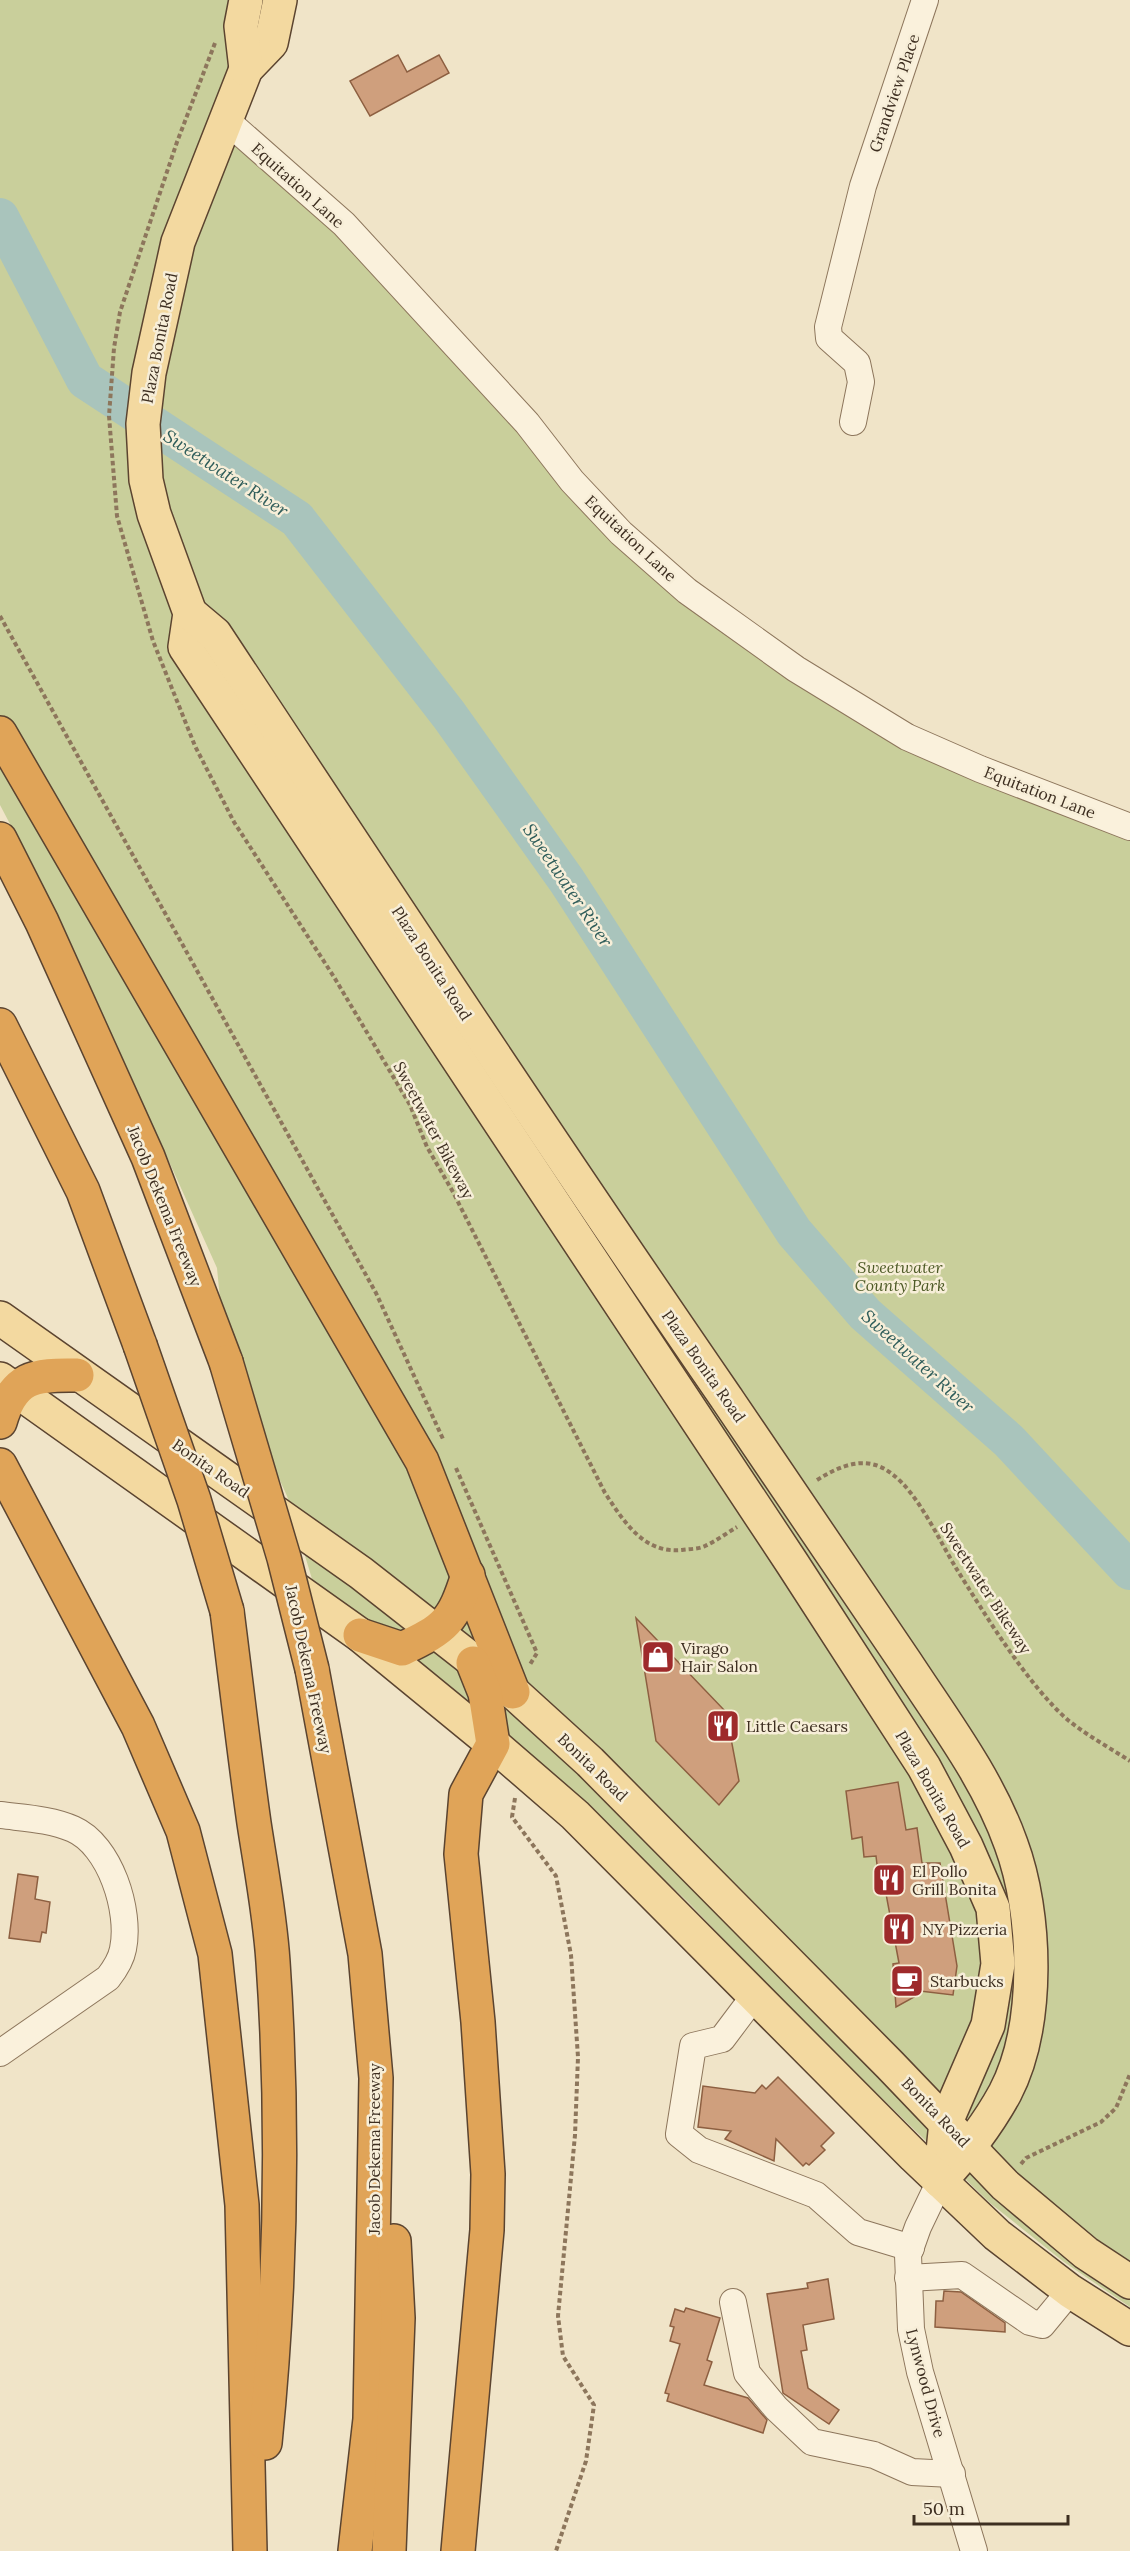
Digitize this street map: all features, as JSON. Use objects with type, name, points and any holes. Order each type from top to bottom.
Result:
[{"type":"highway","points":[[0,733],[422,1461],[513,1692]]},
{"type":"highway","name":"Jacob Dekema Freeway","points":[[0,839],[42,922],[148,1157],[226,1362],[284,1558],[312,1669],[365,1954],[376,2078],[370,2419],[355,2551]]},
{"type":"highway","points":[[0,1025],[82,1191],[140,1345],[194,1500],[227,1611],[266,1891],[272,1952],[280,2166],[273,2361],[252,2551]]},
{"type":"highway","points":[[0,1422],[7,1384],[43,1374],[77,1375]]},
{"type":"highway","points":[[0,1465],[138,1726],[183,1831],[215,1954],[242,2205],[252,2551]]},
{"type":"highway","points":[[360,1635],[402,1649],[436,1632],[458,1606],[468,1575]]},
{"type":"highway","points":[[458,2551],[487,2230],[488,2174],[478,2022],[461,1854],[466,1794],[493,1744],[485,1693],[473,1663]]},
{"type":"highway","points":[[376,2078],[390,2142],[398,2318],[389,2551]]},
{"type":"main road","name":"Plaza Bonita Road","points":[[246,0],[241,26],[246,69]]},
{"type":"main road","name":"Plaza Bonita Road","points":[[280,0],[271,43],[246,69],[178,242],[149,372],[143,424],[146,480],[154,514],[190,613],[185,647],[792,1563],[924,1767],[966,1846],[993,1908],[998,1964],[988,2025],[946,2122],[940,2181]]},
{"type":"main road","name":"Plaza Bonita Road","points":[[190,613],[215,634],[554,1147],[824,1541],[986,1788],[1012,1845],[1027,1905],[1031,1981],[1022,2042],[1006,2090],[971,2149],[940,2181]]},
{"type":"main road","name":"Bonita Road","points":[[0,1318],[77,1375],[361,1573],[473,1663],[513,1692],[590,1762],[946,2122],[1005,2185],[1086,2253],[1130,2282]]},
{"type":"main road","points":[[7,1384],[360,1635],[493,1744],[575,1815],[940,2181],[997,2235],[1070,2291],[1130,2329]]},
{"type":"street","name":"Grandview Place","points":[[853,422],[861,382],[857,363],[829,338],[828,327],[863,186],[925,0]]},
{"type":"street","name":"Equitation Lane","points":[[227,121],[344,225],[527,423],[572,481],[621,533],[687,591],[796,669],[907,736],[980,770],[1130,827]]},
{"type":"street","points":[[0,1815],[73,1829],[92,1842],[107,1860],[116,1885],[125,1940],[118,1965],[108,1978],[0,2053]]},
{"type":"street","points":[[755,1995],[722,2039],[693,2046],[679,2134],[699,2150],[816,2195],[858,2232],[911,2248]]},
{"type":"street","name":"Lynwood Drive","points":[[940,2181],[911,2248],[908,2278],[911,2329],[920,2372],[974,2551]]},
{"type":"street","points":[[908,2278],[962,2275],[1030,2322],[1042,2325],[1070,2291]]},
{"type":"street","points":[[733,2302],[747,2373],[776,2408],[812,2442],[874,2455],[912,2472],[952,2474]]},
{"type":"path","points":[[0,616],[376,1293],[443,1440]]},
{"type":"path","name":"Sweetwater Bikeway","points":[[153,641],[181,716],[234,822],[334,977],[410,1105],[427,1147],[453,1192],[605,1493],[626,1526],[642,1539],[661,1549],[674,1551],[703,1548],[739,1526]]},
{"type":"path","points":[[453,1461],[537,1653],[513,1692]]},
{"type":"path","name":"Sweetwater Bikeway","points":[[817,1480],[839,1466],[864,1462],[892,1473],[912,1497],[972,1595],[1040,1690],[1069,1720],[1130,1761]]},
{"type":"path","points":[[520,1767],[512,1817],[556,1876],[571,1955],[578,2057],[575,2135],[558,2316],[563,2356],[594,2405],[586,2461],[556,2551]]},
{"type":"path","points":[[1005,2185],[1026,2158],[1101,2122],[1116,2108],[1130,2074]]},
{"type":"green space","name":"Sweetwater County Park","points":[[0,0],[268,0],[223,131],[345,226],[571,479],[795,675],[1130,831],[1130,2307],[1064,2262],[990,2203],[797,2016],[688,1902],[556,1778],[418,1662],[312,1579],[287,1496],[226,1362],[217,1268],[59,917],[0,805]]},
{"type":"building","points":[[398,55],[407,72],[439,55],[449,73],[370,116],[350,81]]},
{"type":"building","points":[[636,1618],[726,1712],[739,1781],[719,1805],[656,1741]]},
{"type":"building","points":[[898,1782],[906,1830],[917,1828],[922,1863],[940,1863],[957,1966],[953,1995],[920,1991],[916,1996],[896,2007],[893,1964],[899,1963],[886,1894],[885,1872],[878,1873],[876,1856],[864,1857],[862,1837],[852,1839],[846,1791]]},
{"type":"building","points":[[18,1874],[38,1877],[35,1899],[50,1902],[46,1933],[42,1932],[40,1942],[9,1938]]},
{"type":"building","points":[[778,2077],[834,2133],[821,2146],[825,2150],[809,2165],[806,2163],[803,2166],[776,2139],[774,2161],[725,2139],[731,2131],[698,2127],[703,2086],[755,2093],[762,2085],[766,2089]]},
{"type":"building","points":[[828,2279],[834,2319],[803,2325],[807,2350],[801,2351],[808,2388],[839,2410],[829,2424],[783,2393],[767,2294],[808,2288],[807,2283]]},
{"type":"building","points":[[944,2291],[961,2292],[1005,2323],[1005,2332],[935,2327],[936,2301],[943,2301]]},
{"type":"building","points":[[686,2308],[720,2318],[707,2360],[712,2362],[704,2385],[748,2398],[767,2420],[763,2433],[667,2401],[669,2394],[665,2393],[680,2344],[670,2341],[674,2327],[670,2326],[675,2309],[684,2312]]},
{"type":"waterway","name":"Sweetwater River","points":[[0,217],[85,380],[297,519],[449,715],[567,881],[794,1232],[865,1314],[1009,1441],[1130,1571]]},
{"type":"place","name":"Virago Hair Salon","points":[[658,1657]]},
{"type":"place","name":"Little Caesars","points":[[723,1726]]},
{"type":"place","name":"El Pollo Grill Bonita","points":[[889,1880]]},
{"type":"place","name":"NY Pizzeria","points":[[899,1929]]},
{"type":"place","name":"Starbucks","points":[[907,1981]]}]
